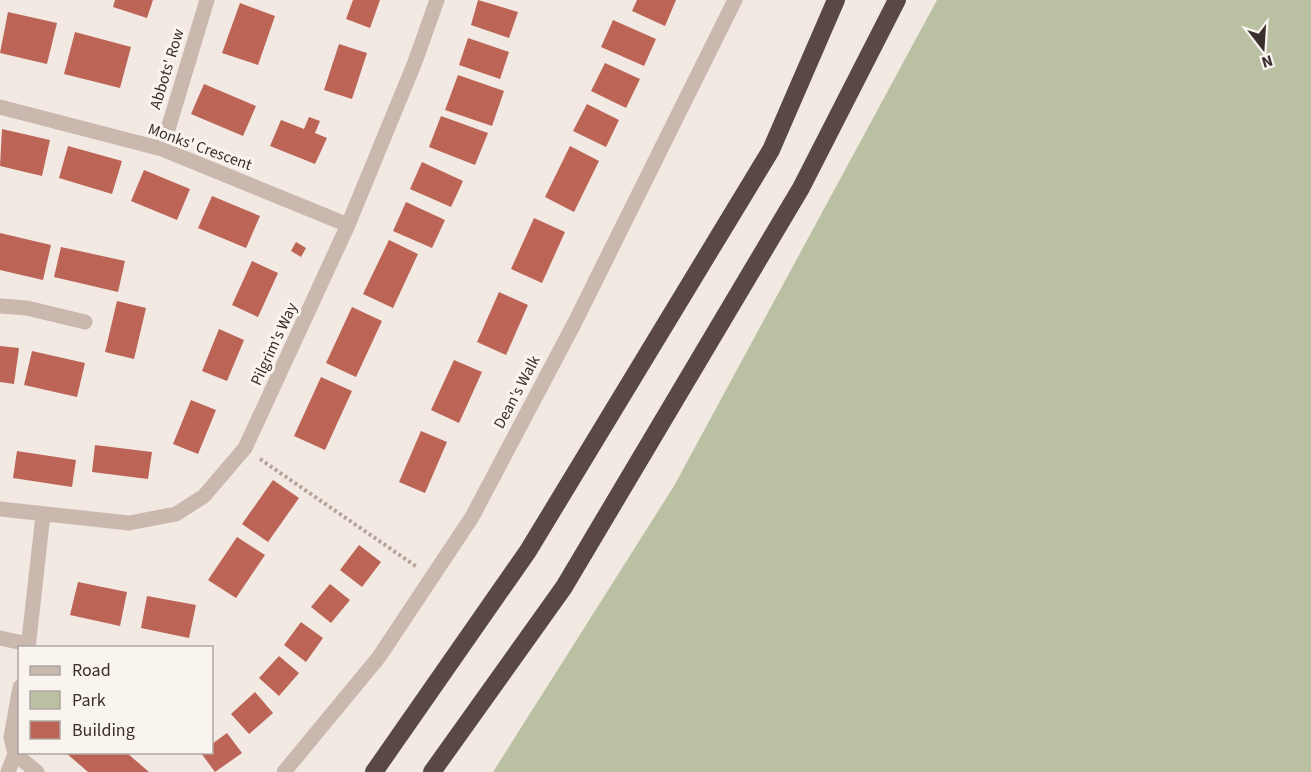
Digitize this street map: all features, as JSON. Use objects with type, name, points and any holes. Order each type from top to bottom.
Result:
[{"type":"highway","points":[[374,772],[528,551],[771,150],[836,0]]},
{"type":"highway","points":[[432,772],[564,587],[801,188],[897,0]]},
{"type":"street","name":"Abbots' Row","points":[[162,149],[207,0]]},
{"type":"street","name":"Pilgrim's Way","points":[[0,509],[129,523],[176,514],[204,496],[245,448],[348,225],[415,62],[437,0]]},
{"type":"street","name":"Dean's Walk","points":[[284,772],[379,657],[472,517],[574,324],[735,0]]},
{"type":"street","name":"Monks' Crescent","points":[[0,107],[162,149],[348,225]]},
{"type":"street","points":[[0,306],[27,309],[85,322]]},
{"type":"street","points":[[0,638],[28,646],[43,515]]},
{"type":"street","points":[[8,772],[15,754],[11,737],[18,698]]},
{"type":"street","points":[[15,754],[37,772]]},
{"type":"path","points":[[245,448],[431,577]]},
{"type":"green space","points":[[937,0],[1311,0],[1311,772],[493,772],[674,486]]},
{"type":"building","points":[[115,0],[153,0],[147,18],[113,7]]},
{"type":"building","points":[[353,0],[380,0],[370,28],[346,19]]},
{"type":"building","points":[[478,0],[518,12],[509,38],[471,25]]},
{"type":"building","points":[[637,0],[676,0],[665,26],[632,11]]},
{"type":"building","points":[[240,3],[275,16],[258,65],[222,53]]},
{"type":"building","points":[[8,12],[57,23],[47,64],[0,53]]},
{"type":"building","points":[[613,20],[656,39],[644,66],[601,47]]},
{"type":"building","points":[[75,32],[131,47],[120,88],[64,74]]},
{"type":"building","points":[[468,38],[509,52],[500,79],[459,65]]},
{"type":"building","points":[[339,44],[367,53],[352,99],[324,90]]},
{"type":"building","points":[[605,63],[640,79],[626,108],[591,91]]},
{"type":"building","points":[[458,75],[504,91],[492,126],[445,110]]},
{"type":"building","points":[[204,84],[256,106],[243,136],[191,114]]},
{"type":"building","points":[[587,104],[619,120],[606,147],[573,131]]},
{"type":"building","points":[[441,116],[488,133],[475,165],[429,147]]},
{"type":"building","points":[[309,117],[320,121],[315,133],[327,138],[315,164],[270,146],[281,120],[304,129]]},
{"type":"building","points":[[2,129],[50,140],[42,176],[0,166]]},
{"type":"building","points":[[68,146],[122,161],[112,194],[59,178]]},
{"type":"building","points":[[570,146],[599,161],[574,212],[545,197]]},
{"type":"building","points":[[422,162],[463,181],[451,207],[410,189]]},
{"type":"building","points":[[144,170],[190,189],[177,220],[131,201]]},
{"type":"building","points":[[212,196],[260,216],[246,248],[198,228]]},
{"type":"building","points":[[406,202],[445,220],[432,248],[393,231]]},
{"type":"building","points":[[534,218],[565,232],[542,283],[511,269]]},
{"type":"building","points":[[0,233],[51,245],[43,280],[0,270]]},
{"type":"building","points":[[389,240],[418,254],[393,308],[363,294]]},
{"type":"building","points":[[296,242],[306,248],[301,257],[291,251]]},
{"type":"building","points":[[61,247],[125,261],[118,292],[54,277]]},
{"type":"building","points":[[252,261],[278,273],[258,317],[232,305]]},
{"type":"building","points":[[499,292],[528,305],[506,355],[477,342]]},
{"type":"building","points":[[117,301],[146,308],[134,359],[105,352]]},
{"type":"building","points":[[352,307],[382,321],[356,377],[326,363]]},
{"type":"building","points":[[219,329],[244,340],[227,381],[202,371]]},
{"type":"building","points":[[0,346],[19,348],[14,384],[0,382]]},
{"type":"building","points":[[32,351],[85,363],[77,397],[24,385]]},
{"type":"building","points":[[454,360],[482,372],[459,423],[431,410]]},
{"type":"building","points":[[321,377],[352,391],[325,450],[294,436]]},
{"type":"building","points":[[191,400],[216,410],[198,454],[173,444]]},
{"type":"building","points":[[421,431],[447,442],[425,493],[399,482]]},
{"type":"building","points":[[95,445],[152,452],[148,479],[92,472]]},
{"type":"building","points":[[17,451],[76,460],[72,487],[13,478]]},
{"type":"building","points":[[273,480],[299,498],[268,542],[242,524]]},
{"type":"building","points":[[237,537],[265,555],[236,598],[208,580]]},
{"type":"building","points":[[359,545],[381,562],[362,587],[340,570]]},
{"type":"building","points":[[78,582],[127,592],[120,626],[70,615]]},
{"type":"building","points":[[330,584],[350,600],[331,623],[311,607]]},
{"type":"building","points":[[147,596],[196,605],[189,638],[141,628]]},
{"type":"building","points":[[301,622],[323,638],[306,662],[284,645]]},
{"type":"building","points":[[279,656],[299,673],[279,696],[259,678]]},
{"type":"building","points":[[255,692],[273,713],[249,734],[231,714]]},
{"type":"building","points":[[227,733],[242,753],[215,772],[202,754],[213,754],[213,743]]},
{"type":"building","points":[[67,754],[128,754],[149,772],[88,772]]}]
